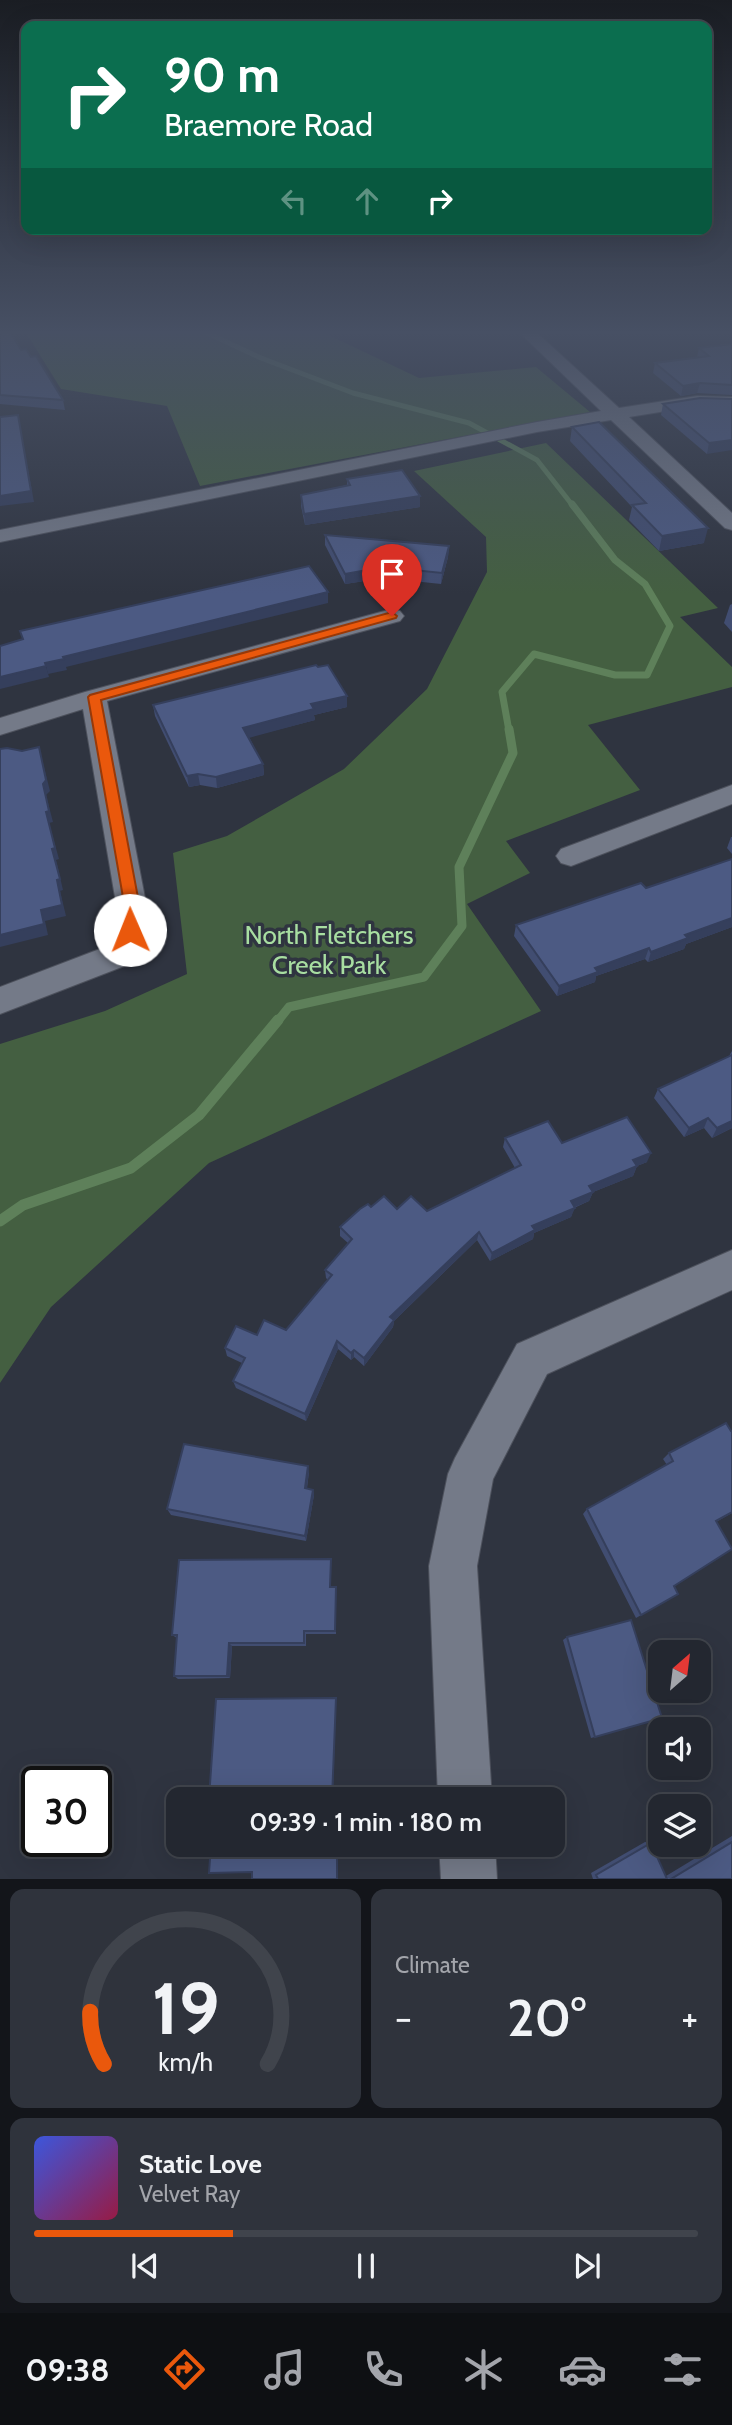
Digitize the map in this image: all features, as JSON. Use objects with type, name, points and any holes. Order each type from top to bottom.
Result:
[{"type":"street","points":[[0,536],[588,419]]},
{"type":"street","points":[[620,419],[732,524]]},
{"type":"street","points":[[0,727],[94,697],[392,616]]},
{"type":"street","points":[[0,1001],[116,956],[130,930],[131,903],[94,697]]},
{"type":"street","points":[[571,856],[732,794]]},
{"type":"street","points":[[464,1787],[453,1566],[471,1474],[532,1359],[732,1270]]},
{"type":"street","points":[[468,1857],[469,1879]]},
{"type":"green space","points":[[172,419],[555,419],[200,486]]},
{"type":"green space","name":"North Fletchers Creek Park","points":[[546,443],[718,608],[680,617],[732,667],[732,687],[588,725],[640,790],[506,841],[530,873],[467,904],[541,1011],[209,1163],[51,1307],[0,1383],[0,1044],[105,1011],[187,974],[173,853],[227,836],[344,769],[427,689],[487,572],[486,537],[414,471]]},
{"type":"building","points":[[0,419],[19,419],[31,491],[0,496]]},
{"type":"building","points":[[680,419],[732,419],[732,440],[709,443]]},
{"type":"building","points":[[599,422],[708,528],[662,536],[632,505],[646,503],[572,427]]},
{"type":"building","points":[[402,470],[420,496],[304,514],[301,495],[350,485],[347,479]]},
{"type":"building","points":[[325,535],[449,546],[442,573],[384,567],[345,574]]},
{"type":"building","points":[[309,566],[328,592],[63,657],[64,659],[45,663],[46,666],[0,677],[0,646],[23,639],[20,631]]},
{"type":"building","points":[[316,665],[328,665],[347,696],[311,704],[314,709],[243,728],[263,764],[216,777],[198,774],[187,776],[153,705]]},
{"type":"building","points":[[39,747],[46,780],[43,784],[49,811],[46,812],[55,848],[52,849],[60,879],[57,880],[62,905],[41,910],[44,924],[0,935],[0,749],[22,751]]},
{"type":"building","points":[[732,859],[732,918],[685,935],[688,938],[651,952],[649,948],[595,968],[598,972],[559,986],[516,925],[641,883],[646,888]]},
{"type":"building","points":[[732,1055],[732,1121],[717,1128],[708,1118],[689,1128],[658,1089]]},
{"type":"building","points":[[627,1117],[651,1153],[633,1160],[637,1166],[589,1186],[593,1192],[571,1201],[575,1208],[532,1226],[535,1230],[492,1253],[479,1232],[390,1317],[394,1320],[364,1358],[354,1350],[351,1353],[337,1341],[305,1414],[233,1381],[245,1358],[225,1348],[236,1326],[257,1335],[264,1320],[286,1330],[332,1275],[325,1270],[352,1239],[340,1227],[360,1209],[368,1204],[371,1207],[384,1196],[397,1209],[411,1196],[427,1211],[521,1165],[505,1138],[548,1121],[562,1143]]},
{"type":"building","points":[[726,1423],[732,1431],[732,1512],[716,1521],[732,1549],[674,1586],[678,1594],[641,1615],[587,1509],[673,1461],[669,1453]]},
{"type":"building","points":[[184,1444],[308,1466],[305,1488],[313,1490],[305,1536],[167,1509]]},
{"type":"building","points":[[331,1559],[330,1587],[336,1587],[335,1631],[304,1631],[304,1643],[229,1643],[227,1676],[174,1676],[177,1635],[172,1635],[179,1560]]},
{"type":"building","points":[[631,1620],[648,1674],[648,1703],[657,1703],[662,1717],[648,1717],[648,1722],[595,1737],[567,1637]]},
{"type":"building","points":[[336,1698],[332,1787],[210,1787],[216,1699]]},
{"type":"building","points":[[732,1842],[732,1879],[671,1879],[711,1857]]},
{"type":"building","points":[[648,1845],[648,1857],[657,1857],[667,1879],[598,1879],[596,1875]]},
{"type":"building","points":[[210,1857],[337,1857],[337,1879],[252,1879],[252,1872],[209,1873]]},
{"type":"waterway","points":[[452,419],[469,423],[537,460],[573,506]]},
{"type":"waterway","points":[[509,731],[502,692],[534,654],[615,675],[647,675],[670,626],[645,584],[615,560],[572,504]]},
{"type":"waterway","points":[[277,1022],[289,1007],[424,977],[462,926],[459,867],[513,753],[509,729]]},
{"type":"waterway","points":[[0,1221],[23,1205],[131,1168],[199,1115],[278,1020]]},
{"type":"route","points":[[130,930],[131,903],[94,697],[392,616]]}]
